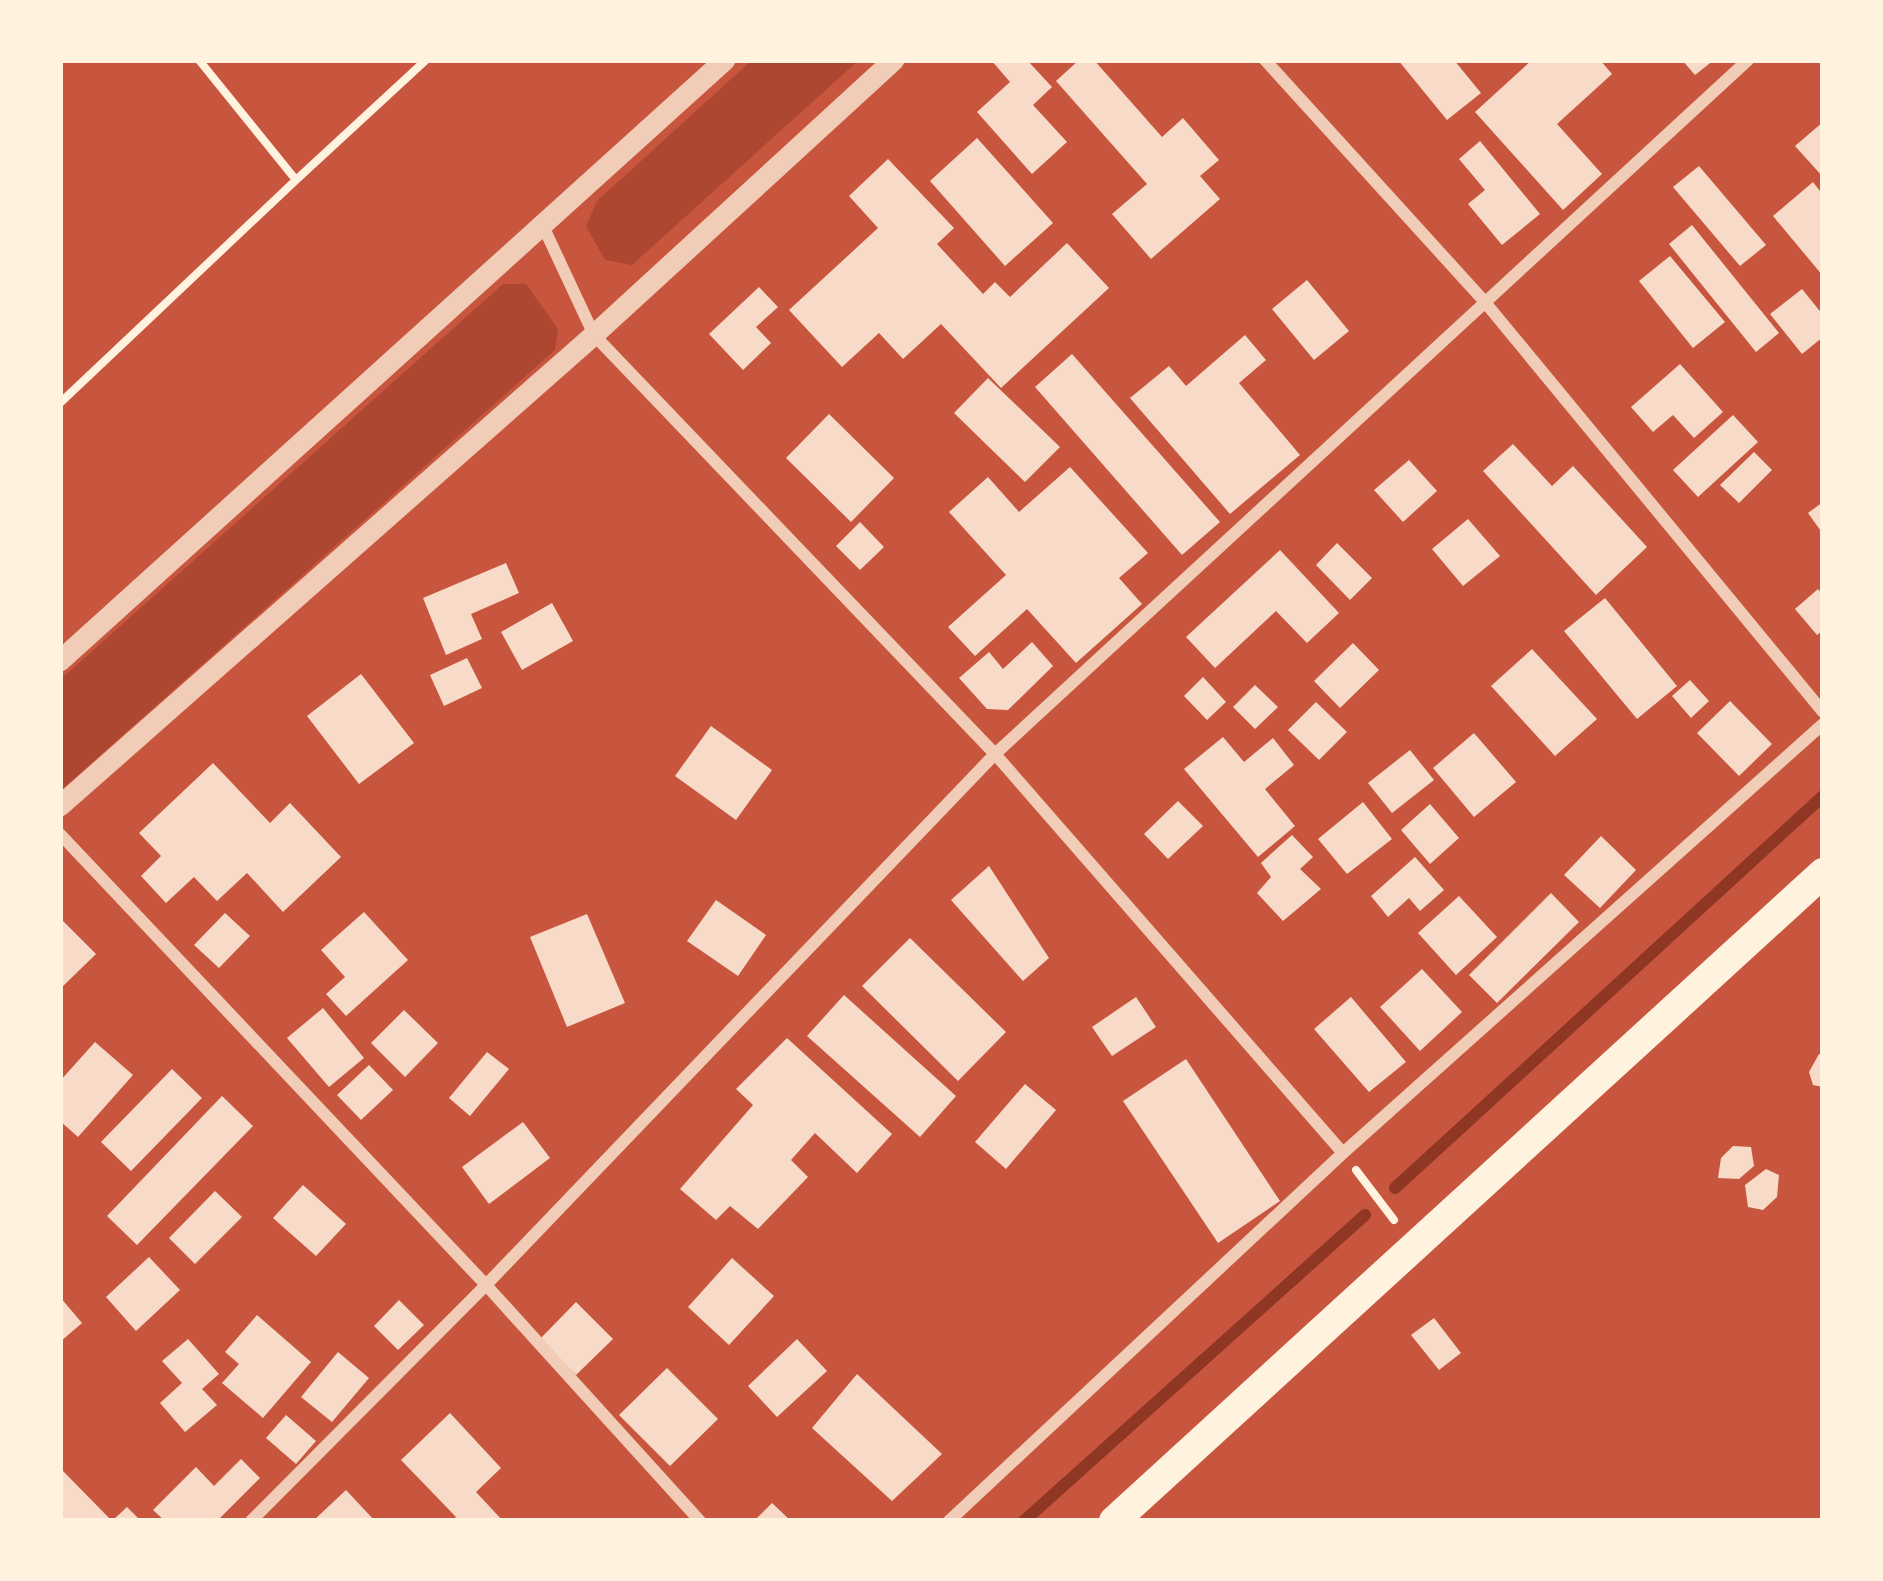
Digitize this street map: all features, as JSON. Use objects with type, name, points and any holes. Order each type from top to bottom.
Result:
[{"type":"main road","points":[[1114,1521],[1823,873]]},
{"type":"street","points":[[60,661],[725,60]]},
{"type":"street","points":[[60,806],[594,335],[894,60]]},
{"type":"street","points":[[1265,60],[1484,302],[1823,712]]},
{"type":"street","points":[[251,1521],[487,1286],[994,754],[1748,60]]},
{"type":"street","points":[[543,226],[594,335],[994,754],[1343,1154]]},
{"type":"street","points":[[950,1521],[1343,1154],[1823,724]]},
{"type":"street","points":[[60,834],[487,1286],[700,1521]]},
{"type":"path","points":[[199,60],[296,180]]},
{"type":"path","points":[[60,403],[426,60]]},
{"type":"path","points":[[1343,1154],[1413,1245]]},
{"type":"shaded area","points":[[752,60],[859,60],[632,265],[605,260],[586,226],[597,201]]},
{"type":"shaded area","points":[[503,284],[526,284],[558,329],[555,350],[60,791],[60,680]]},
{"type":"building","points":[[991,60],[1027,60],[1052,87],[1033,105],[1067,142],[1032,174],[977,112],[1010,82]]},
{"type":"building","points":[[1079,60],[1094,60],[1162,137],[1183,118],[1219,160],[1200,176],[1220,199],[1151,259],[1112,214],[1147,184],[1056,81]]},
{"type":"building","points":[[1398,60],[1454,60],[1481,93],[1447,120]]},
{"type":"building","points":[[1532,60],[1600,60],[1612,74],[1557,124],[1602,174],[1563,210],[1475,112]]},
{"type":"building","points":[[1682,60],[1714,60],[1695,75]]},
{"type":"building","points":[[1823,122],[1823,177],[1795,146]]},
{"type":"building","points":[[977,138],[1053,223],[1005,266],[930,181]]},
{"type":"building","points":[[1480,141],[1540,214],[1502,245],[1468,204],[1485,190],[1459,159]]},
{"type":"building","points":[[888,159],[954,228],[937,244],[983,294],[995,282],[1010,297],[1067,243],[1109,288],[1001,388],[941,324],[903,359],[879,333],[842,367],[789,310],[878,228],[849,196]]},
{"type":"building","points":[[1699,166],[1766,245],[1740,266],[1673,187]]},
{"type":"building","points":[[1813,182],[1823,195],[1823,276],[1773,216]]},
{"type":"building","points":[[1692,225],[1779,333],[1756,352],[1669,244]]},
{"type":"building","points":[[1670,256],[1725,322],[1693,348],[1639,281]]},
{"type":"building","points":[[1307,280],[1349,331],[1314,360],[1272,309]]},
{"type":"building","points":[[759,287],[778,307],[756,327],[771,343],[743,370],[709,334]]},
{"type":"building","points":[[1802,289],[1823,315],[1823,337],[1802,354],[1770,314]]},
{"type":"building","points":[[1245,335],[1266,360],[1239,383],[1300,455],[1230,514],[1130,398],[1169,366],[1186,386]]},
{"type":"building","points":[[1072,354],[1220,522],[1182,555],[1035,387]]},
{"type":"building","points":[[1680,364],[1723,412],[1694,438],[1673,415],[1653,432],[1631,407]]},
{"type":"building","points":[[988,378],[1060,447],[1025,482],[954,413]]},
{"type":"building","points":[[829,414],[894,478],[851,522],[786,458]]},
{"type":"building","points":[[1733,415],[1758,442],[1698,497],[1673,470]]},
{"type":"building","points":[[1513,444],[1552,486],[1573,466],[1647,547],[1596,595],[1483,471]]},
{"type":"building","points":[[1754,452],[1772,470],[1739,503],[1720,485]]},
{"type":"building","points":[[1409,460],[1437,491],[1403,522],[1374,490]]},
{"type":"building","points":[[1070,467],[1148,553],[1119,578],[1142,604],[1076,663],[1027,609],[975,656],[948,627],[1006,575],[949,512],[988,477],[1019,512]]},
{"type":"building","points":[[1823,502],[1823,534],[1808,513]]},
{"type":"building","points":[[1468,519],[1500,556],[1463,586],[1432,549]]},
{"type":"building","points":[[860,522],[884,547],[860,570],[836,546]]},
{"type":"building","points":[[1337,543],[1372,578],[1350,600],[1316,565]]},
{"type":"building","points":[[1280,550],[1339,613],[1307,643],[1276,611],[1215,668],[1186,637]]},
{"type":"building","points":[[506,563],[519,593],[471,614],[482,639],[446,655],[423,598]]},
{"type":"building","points":[[1818,589],[1823,595],[1823,630],[1817,635],[1795,609]]},
{"type":"building","points":[[1605,598],[1677,686],[1637,719],[1564,631]]},
{"type":"building","points":[[552,603],[573,641],[522,670],[501,632]]},
{"type":"building","points":[[1032,642],[1053,666],[1008,710],[987,709],[959,678],[989,652],[1003,669]]},
{"type":"building","points":[[1353,643],[1379,670],[1340,708],[1314,681]]},
{"type":"building","points":[[1532,649],[1597,719],[1555,756],[1491,686]]},
{"type":"building","points":[[467,658],[482,688],[444,706],[430,675]]},
{"type":"building","points":[[361,674],[414,743],[359,784],[307,716]]},
{"type":"building","points":[[1203,677],[1226,702],[1207,720],[1184,696]]},
{"type":"building","points":[[1690,680],[1709,701],[1691,718],[1672,696]]},
{"type":"building","points":[[1255,685],[1278,707],[1255,729],[1233,707]]},
{"type":"building","points":[[1730,701],[1772,744],[1739,776],[1697,733]]},
{"type":"building","points":[[1316,702],[1347,732],[1319,760],[1288,730]]},
{"type":"building","points":[[711,726],[772,770],[736,820],[675,776]]},
{"type":"building","points":[[1474,733],[1516,782],[1474,817],[1433,768]]},
{"type":"building","points":[[1223,737],[1244,762],[1273,738],[1294,765],[1265,789],[1295,826],[1258,857],[1184,769]]},
{"type":"building","points":[[1410,750],[1434,780],[1392,813],[1368,783]]},
{"type":"building","points":[[213,763],[270,823],[290,803],[341,857],[283,912],[247,873],[217,901],[194,877],[166,903],[141,876],[161,856],[139,833]]},
{"type":"building","points":[[1178,801],[1203,826],[1168,859],[1144,834]]},
{"type":"building","points":[[1363,802],[1392,839],[1347,874],[1318,839]]},
{"type":"building","points":[[1430,804],[1459,838],[1430,864],[1401,830]]},
{"type":"building","points":[[1292,835],[1313,857],[1300,869],[1321,889],[1283,921],[1257,893],[1271,877],[1261,863]]},
{"type":"building","points":[[1601,836],[1636,870],[1600,908],[1564,875]]},
{"type":"building","points":[[1415,857],[1444,890],[1420,911],[1409,898],[1388,917],[1371,896]]},
{"type":"building","points":[[989,866],[1049,958],[1023,981],[951,900]]},
{"type":"building","points":[[1551,893],[1579,922],[1497,1003],[1469,975]]},
{"type":"building","points":[[1459,896],[1497,937],[1456,975],[1418,933]]},
{"type":"building","points":[[716,900],[766,935],[738,976],[687,941]]},
{"type":"building","points":[[364,912],[408,960],[346,1016],[326,994],[345,977],[321,950]]},
{"type":"building","points":[[225,913],[250,936],[219,968],[194,945]]},
{"type":"building","points":[[587,914],[625,1003],[567,1027],[530,937]]},
{"type":"building","points":[[60,918],[96,954],[60,989]]},
{"type":"building","points":[[910,938],[1006,1032],[958,1081],[862,986]]},
{"type":"building","points":[[1422,969],[1462,1012],[1420,1051],[1380,1007]]},
{"type":"building","points":[[844,995],[956,1096],[920,1137],[807,1036]]},
{"type":"building","points":[[1136,997],[1156,1027],[1112,1056],[1092,1027]]},
{"type":"building","points":[[1351,997],[1406,1062],[1369,1092],[1314,1029]]},
{"type":"building","points":[[323,1008],[364,1058],[329,1087],[287,1038]]},
{"type":"building","points":[[404,1010],[438,1043],[405,1077],[371,1043]]},
{"type":"building","points":[[787,1038],[892,1134],[857,1173],[815,1133],[791,1160],[808,1177],[758,1229],[730,1206],[716,1220],[680,1189],[753,1105],[736,1089]]},
{"type":"building","points":[[95,1042],[133,1075],[78,1137],[60,1121],[60,1081]]},
{"type":"building","points":[[487,1052],[509,1069],[470,1116],[449,1098]]},
{"type":"building","points":[[1819,1054],[1823,1055],[1823,1087],[1813,1085],[1809,1072]]},
{"type":"building","points":[[1186,1059],[1280,1201],[1218,1243],[1123,1101]]},
{"type":"building","points":[[369,1065],[393,1090],[361,1120],[337,1095]]},
{"type":"building","points":[[172,1069],[202,1098],[131,1171],[101,1142]]},
{"type":"building","points":[[1025,1084],[1056,1110],[1006,1169],[975,1142]]},
{"type":"building","points":[[222,1096],[253,1126],[137,1245],[107,1216]]},
{"type":"building","points":[[523,1122],[550,1158],[489,1204],[462,1167]]},
{"type":"building","points":[[1733,1146],[1751,1147],[1754,1166],[1739,1179],[1718,1178],[1721,1158]]},
{"type":"building","points":[[1766,1169],[1779,1175],[1777,1197],[1763,1210],[1748,1207],[1745,1185]]},
{"type":"building","points":[[303,1185],[346,1224],[316,1256],[273,1218]]},
{"type":"building","points":[[215,1191],[242,1217],[195,1264],[169,1238]]},
{"type":"building","points":[[149,1257],[180,1290],[136,1331],[106,1297]]},
{"type":"building","points":[[732,1258],[774,1296],[729,1345],[688,1307]]},
{"type":"building","points":[[60,1297],[82,1323],[60,1342]]},
{"type":"building","points":[[399,1300],[424,1325],[398,1350],[374,1326]]},
{"type":"building","points":[[576,1302],[613,1339],[576,1375],[540,1339]]},
{"type":"building","points":[[257,1315],[311,1362],[263,1418],[222,1383],[239,1364],[225,1352]]},
{"type":"building","points":[[1434,1318],[1461,1353],[1439,1370],[1411,1335]]},
{"type":"building","points":[[188,1339],[219,1374],[202,1389],[217,1405],[185,1432],[160,1403],[182,1383],[162,1361]]},
{"type":"building","points":[[797,1339],[827,1371],[777,1417],[748,1386]]},
{"type":"building","points":[[338,1352],[369,1378],[332,1422],[301,1397]]},
{"type":"building","points":[[667,1368],[718,1419],[670,1466],[619,1415]]},
{"type":"building","points":[[857,1374],[942,1454],[892,1501],[812,1428]]},
{"type":"building","points":[[450,1413],[501,1468],[476,1492],[503,1521],[452,1521],[456,1517],[401,1460]]},
{"type":"building","points":[[286,1415],[316,1441],[296,1464],[266,1438]]},
{"type":"building","points":[[241,1459],[260,1478],[217,1521],[165,1521],[153,1510],[196,1467],[214,1486]]},
{"type":"building","points":[[62,1470],[112,1521],[60,1521]]},
{"type":"building","points":[[346,1490],[375,1521],[313,1521]]},
{"type":"building","points":[[772,1503],[791,1521],[754,1521]]},
{"type":"building","points":[[127,1507],[141,1521],[112,1521]]},
{"type":"waterway","points":[[1395,1188],[1823,796]]},
{"type":"waterway","points":[[1024,1521],[1365,1215]]}]
